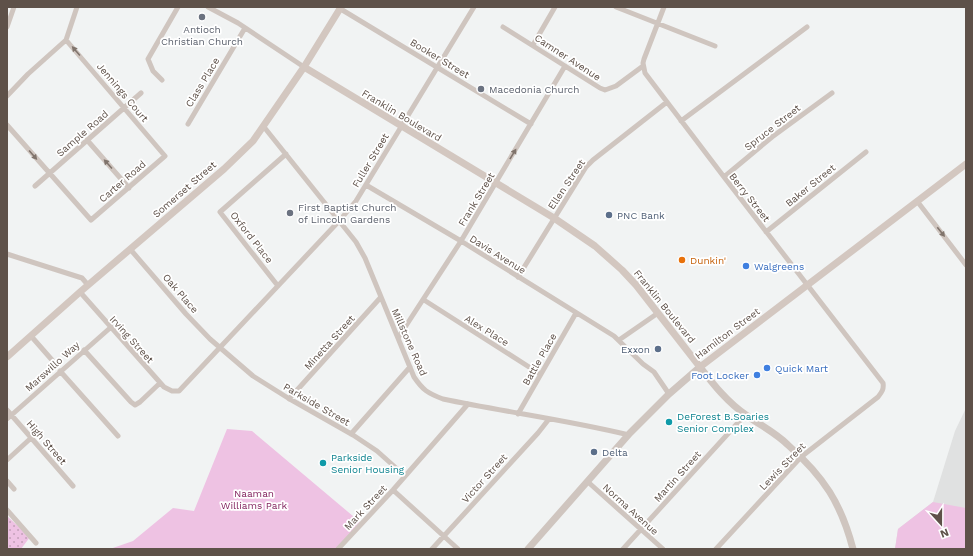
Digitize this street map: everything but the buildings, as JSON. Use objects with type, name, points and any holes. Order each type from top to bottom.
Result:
[{"type":"main road","name":"Somerset Street","points":[[7,357],[88,285],[224,169],[253,140],[264,127],[304,67],[340,8]]},
{"type":"main road","name":"Franklin Boulevard","points":[[304,67],[554,218],[595,246],[636,284],[700,367]]},
{"type":"main road","name":"Hamilton Street","points":[[700,367],[966,164]]},
{"type":"street","points":[[7,27],[14,7]]},
{"type":"street","points":[[7,96],[28,74],[66,40],[77,7]]},
{"type":"street","points":[[162,80],[153,71],[148,60],[178,7]]},
{"type":"street","points":[[208,7],[245,28],[304,67]]},
{"type":"street","name":"Fuller Street","points":[[176,392],[184,387],[356,201],[438,67],[472,7]]},
{"type":"street","points":[[533,45],[555,7]]},
{"type":"street","points":[[616,7],[715,46]]},
{"type":"street","points":[[643,66],[644,59],[664,7]]},
{"type":"street","name":"Booker Street","points":[[340,8],[531,124]]},
{"type":"street","name":"Camner Avenue","points":[[503,26],[605,90],[616,86],[643,66]]},
{"type":"street","points":[[681,121],[807,27]]},
{"type":"street","name":"Class Place","points":[[188,124],[245,28]]},
{"type":"street","name":"Jennings Court","points":[[66,40],[165,156]]},
{"type":"street","name":"Frank Street","points":[[398,338],[461,241],[565,66]]},
{"type":"street","name":"Berry Street","points":[[643,66],[645,73],[666,102],[808,285],[884,386]]},
{"type":"street","name":"Sample Road","points":[[35,186],[141,93]]},
{"type":"street","name":"Spruce Street","points":[[724,177],[772,137],[832,93]]},
{"type":"street","name":"Ellen Street","points":[[518,277],[579,177],[593,160],[666,102]]},
{"type":"street","points":[[7,125],[50,172]]},
{"type":"street","name":"Millstone Road","points":[[264,127],[340,220],[356,242],[365,258],[414,377],[423,390],[443,399],[518,414],[582,424],[629,435]]},
{"type":"street","points":[[87,140],[129,188]]},
{"type":"street","name":"Baker Street","points":[[766,232],[866,152]]},
{"type":"street","name":"Oxford Place","points":[[278,286],[220,212],[286,154]]},
{"type":"street","name":"Carter Road","points":[[50,172],[92,220],[165,156]]},
{"type":"street","name":"Davis Avenue","points":[[366,185],[461,241],[619,340],[643,364],[654,372],[669,394]]},
{"type":"street","points":[[917,201],[966,265]]},
{"type":"street","name":"Oak Place","points":[[130,249],[186,314],[220,348]]},
{"type":"street","points":[[7,254],[82,278],[88,285]]},
{"type":"street","name":"Irving Street","points":[[80,292],[110,328],[160,383],[172,392],[176,392]]},
{"type":"street","name":"Minetta Street","points":[[289,399],[381,298]]},
{"type":"street","name":"Alex Place","points":[[424,300],[540,374]]},
{"type":"street","name":"Battle Place","points":[[518,414],[576,313]]},
{"type":"street","points":[[619,340],[658,313]]},
{"type":"street","name":"Marswillo Way","points":[[9,417],[110,328]]},
{"type":"street","points":[[31,336],[52,360]]},
{"type":"street","name":"Parkside Street","points":[[220,348],[253,376],[289,399],[351,434],[376,451],[405,476]]},
{"type":"street","points":[[84,350],[135,405],[160,383]]},
{"type":"street","name":"Hamilton Street","points":[[528,549],[629,435],[669,394],[700,367]]},
{"type":"street","name":"Franklin Boulevard","points":[[700,367],[725,397],[745,415],[787,444],[815,471],[832,494],[844,518],[853,549]]},
{"type":"street","points":[[351,434],[410,368]]},
{"type":"street","points":[[60,371],[118,436]]},
{"type":"street","name":"Lewis Street","points":[[716,549],[801,456],[878,397],[884,386]]},
{"type":"street","name":"Mark Street","points":[[338,549],[393,490],[468,404]]},
{"type":"street","name":"High Street","points":[[7,410],[9,417],[31,438],[73,486]]},
{"type":"street","name":"Martin Street","points":[[623,549],[745,415]]},
{"type":"street","name":"Victor Street","points":[[432,549],[549,419]]},
{"type":"street","points":[[7,460],[31,438]]},
{"type":"street","points":[[7,481],[14,489]]},
{"type":"street","name":"Norma Avenue","points":[[588,482],[662,549]]},
{"type":"street","points":[[393,490],[458,549]]},
{"type":"street","points":[[7,510],[36,543]]},
{"type":"shaded area","points":[[966,408],[966,549],[895,549],[898,529],[933,502],[955,431]]},
{"type":"green space","name":"Naaman Williams Park","points":[[227,429],[252,431],[360,522],[336,549],[110,549],[133,541],[173,508],[194,511]]},
{"type":"green space","points":[[933,502],[966,508],[966,549],[895,549],[898,529]]},
{"type":"green space","points":[[7,516],[30,537],[21,549],[7,549]]},
{"type":"place","name":"Antioch Christian Church","points":[[202,17]]},
{"type":"place","name":"Macedonia Church","points":[[481,89]]},
{"type":"place","name":"First Baptist Church of Lincoln Gardens","points":[[290,213]]},
{"type":"place","name":"PNC Bank","points":[[609,215]]},
{"type":"place","name":"Dunkin'","points":[[682,260]]},
{"type":"place","name":"Walgreens","points":[[746,266]]},
{"type":"place","name":"Exxon","points":[[658,349]]},
{"type":"place","name":"Quick Mart","points":[[767,368]]},
{"type":"place","name":"Foot Locker","points":[[757,375]]},
{"type":"place","name":"DeForest B.Soaries Senior Complex","points":[[669,422]]},
{"type":"place","name":"Delta","points":[[594,452]]},
{"type":"place","name":"Parkside Senior Housing","points":[[323,463]]}]
